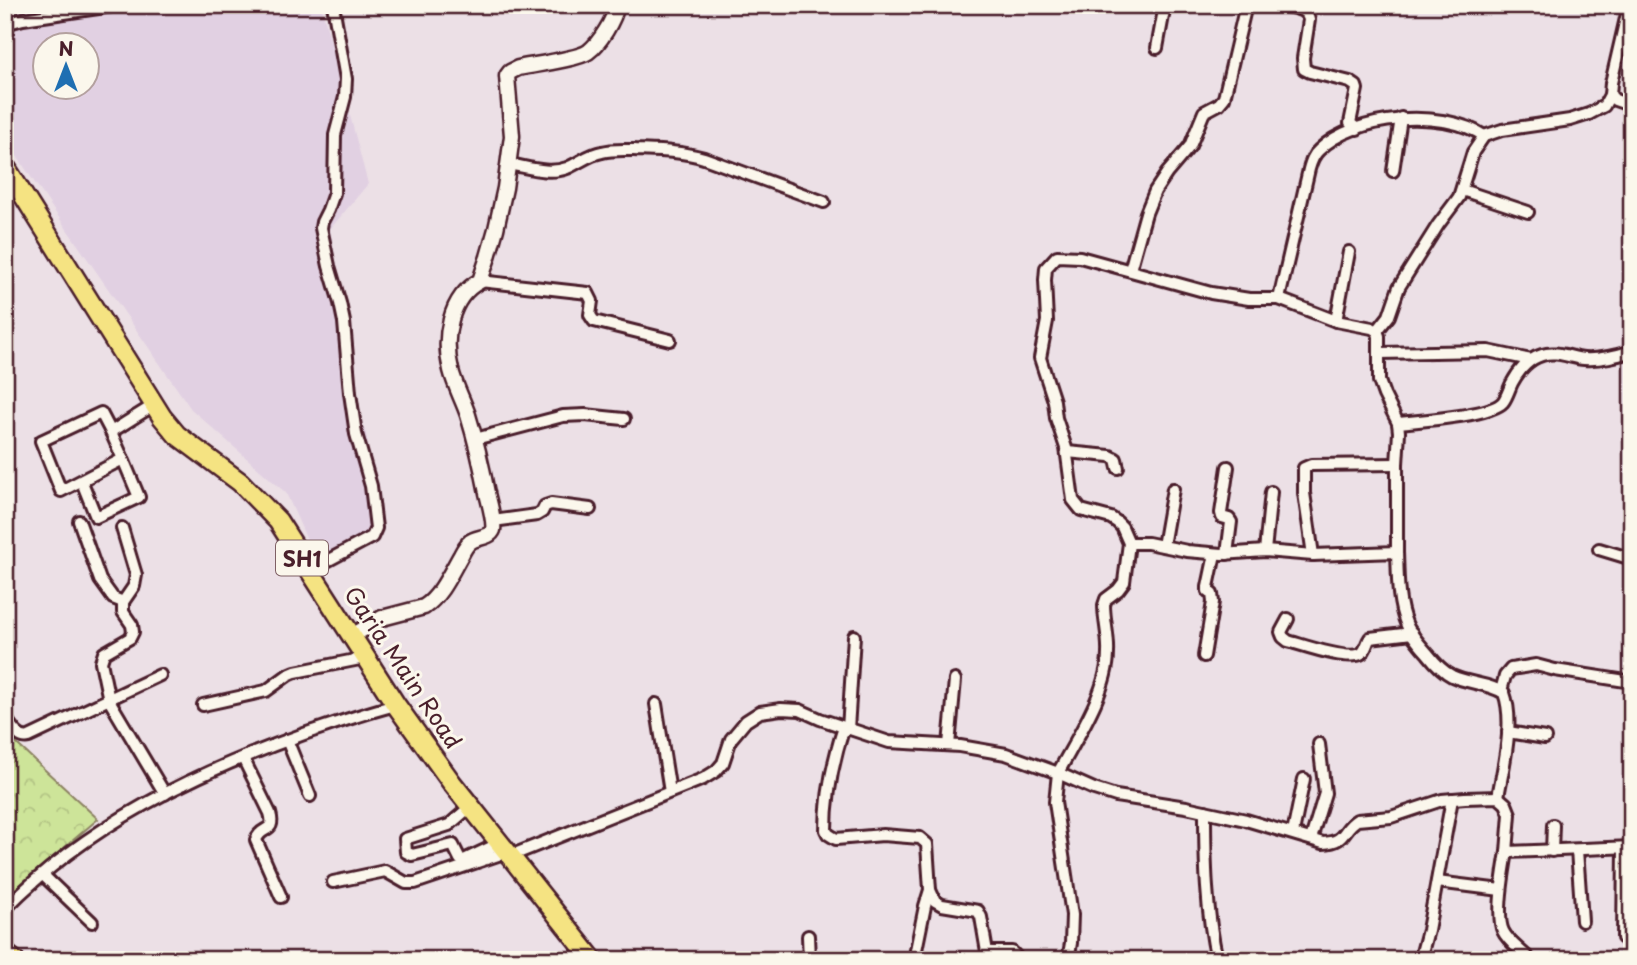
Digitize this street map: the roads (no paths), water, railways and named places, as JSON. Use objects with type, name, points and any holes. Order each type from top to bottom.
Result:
[{"type":"main road","name":"Garia Main Road","points":[[5,166],[153,405],[177,435],[240,482],[278,521],[396,705],[471,806],[593,960]]},
{"type":"main road","points":[[5,953],[14,960]]},
{"type":"street","points":[[5,24],[119,5]]},
{"type":"street","points":[[310,570],[372,537],[376,528],[371,486],[352,412],[340,303],[321,228],[334,193],[335,135],[345,97],[346,79],[333,5]]},
{"type":"street","points":[[480,281],[496,229],[512,136],[507,76],[518,68],[588,52],[613,20],[617,5]]},
{"type":"street","points":[[1157,48],[1165,5]]},
{"type":"street","points":[[1130,270],[1155,191],[1190,146],[1204,112],[1224,98],[1246,5]]},
{"type":"street","points":[[1282,5],[1305,12],[1309,17],[1304,69],[1356,86],[1350,123],[1357,129]]},
{"type":"street","points":[[1377,331],[1389,317],[1399,287],[1437,225],[1455,203],[1462,190],[1473,152],[1484,136],[1502,130],[1570,120],[1604,106],[1610,94],[1629,5]]},
{"type":"street","points":[[1610,94],[1615,100],[1632,106]]},
{"type":"street","points":[[1279,299],[1308,169],[1313,157],[1329,142],[1357,129],[1401,118],[1452,123],[1484,136]]},
{"type":"street","points":[[1393,171],[1401,118]]},
{"type":"street","points":[[508,164],[554,170],[565,169],[601,152],[612,150],[673,151],[704,158],[824,201]]},
{"type":"street","points":[[1462,190],[1528,212]]},
{"type":"street","points":[[1336,321],[1349,252]]},
{"type":"street","points":[[1068,960],[1072,915],[1055,802],[1058,773],[1098,695],[1107,669],[1108,642],[1104,605],[1106,599],[1124,582],[1129,543],[1117,522],[1081,510],[1076,504],[1071,485],[1067,452],[1040,358],[1047,321],[1046,268],[1057,256],[1080,257],[1211,293],[1249,299],[1279,299],[1336,321],[1377,331],[1380,388],[1398,423],[1399,432],[1397,552],[1400,598],[1406,625],[1434,661],[1450,675],[1504,693],[1508,703],[1508,732],[1498,797]]},
{"type":"street","points":[[352,636],[382,618],[429,604],[471,541],[492,531],[475,439],[451,372],[448,346],[453,310],[470,286],[480,281],[588,293],[592,301],[590,315],[594,321],[670,340]]},
{"type":"street","points":[[1379,353],[1475,351],[1502,353],[1531,360]]},
{"type":"street","points":[[1398,423],[1471,414],[1500,405],[1521,370],[1531,360],[1549,353],[1595,359],[1610,358],[1632,351]]},
{"type":"street","points":[[111,432],[153,405]]},
{"type":"street","points":[[82,482],[96,517],[138,499],[123,459],[101,412],[40,441],[61,491],[123,459]]},
{"type":"street","points":[[475,439],[563,416],[624,419]]},
{"type":"street","points":[[1067,452],[1110,456],[1116,459],[1118,468]]},
{"type":"street","points":[[1313,555],[1304,493],[1304,468],[1397,464]]},
{"type":"street","points":[[1204,656],[1213,602],[1208,587],[1231,522],[1222,517],[1221,513],[1228,467]]},
{"type":"street","points":[[1163,546],[1172,489]]},
{"type":"street","points":[[1265,551],[1271,492]]},
{"type":"street","points":[[492,521],[537,515],[545,506],[551,504],[590,509]]},
{"type":"street","points":[[79,521],[100,580],[113,598],[123,602]]},
{"type":"street","points":[[122,528],[135,575],[134,586],[123,602],[123,612],[132,625],[133,632],[130,638],[104,653],[101,662],[109,700],[165,794]]},
{"type":"street","points":[[1129,543],[1142,542],[1187,551],[1221,554],[1265,551],[1313,555],[1397,552]]},
{"type":"street","points":[[1599,549],[1632,558]]},
{"type":"street","points":[[1288,619],[1282,632],[1288,641],[1348,656],[1364,651],[1370,638],[1412,633]]},
{"type":"street","points":[[854,636],[846,728],[835,755],[828,795],[828,834],[840,839],[883,835],[920,838],[927,844],[930,890],[935,901],[942,905],[978,911],[987,952],[1012,952],[1019,960]]},
{"type":"street","points":[[203,705],[266,691],[295,672],[365,658]]},
{"type":"street","points":[[1501,691],[1505,676],[1511,669],[1536,665],[1632,682]]},
{"type":"street","points":[[5,718],[20,736],[25,738],[160,676]]},
{"type":"street","points":[[949,745],[954,680]]},
{"type":"street","points":[[656,704],[670,792]]},
{"type":"street","points":[[5,909],[96,833],[195,777],[287,740],[396,705]]},
{"type":"street","points":[[333,882],[385,871],[406,883],[415,883],[670,792],[704,779],[716,771],[723,763],[731,739],[746,722],[760,712],[800,710],[889,742],[975,747],[1006,754],[1116,796],[1260,823],[1323,843],[1341,839],[1357,820],[1402,815],[1452,799],[1498,797],[1506,804],[1510,814],[1501,890],[1501,924],[1503,932],[1530,960]]},
{"type":"street","points":[[1508,732],[1545,738]]},
{"type":"street","points":[[287,740],[310,796]]},
{"type":"street","points":[[1311,839],[1325,793],[1319,744]]},
{"type":"street","points":[[243,758],[270,813],[270,828],[256,839],[281,897]]},
{"type":"street","points":[[1293,833],[1304,779]]},
{"type":"street","points":[[1420,960],[1452,799]]},
{"type":"street","points":[[471,806],[449,825],[405,839],[406,852],[412,855],[453,845],[460,859],[464,860],[506,850]]},
{"type":"street","points":[[1205,811],[1205,855],[1211,934],[1217,960]]},
{"type":"street","points":[[1552,851],[1553,825]]},
{"type":"street","points":[[1507,852],[1628,847],[1628,910],[1623,938]]},
{"type":"street","points":[[1577,850],[1582,920]]},
{"type":"street","points":[[43,875],[92,922]]},
{"type":"street","points":[[1437,882],[1501,890]]},
{"type":"street","points":[[914,960],[930,890]]},
{"type":"street","points":[[808,936],[809,960]]}]
